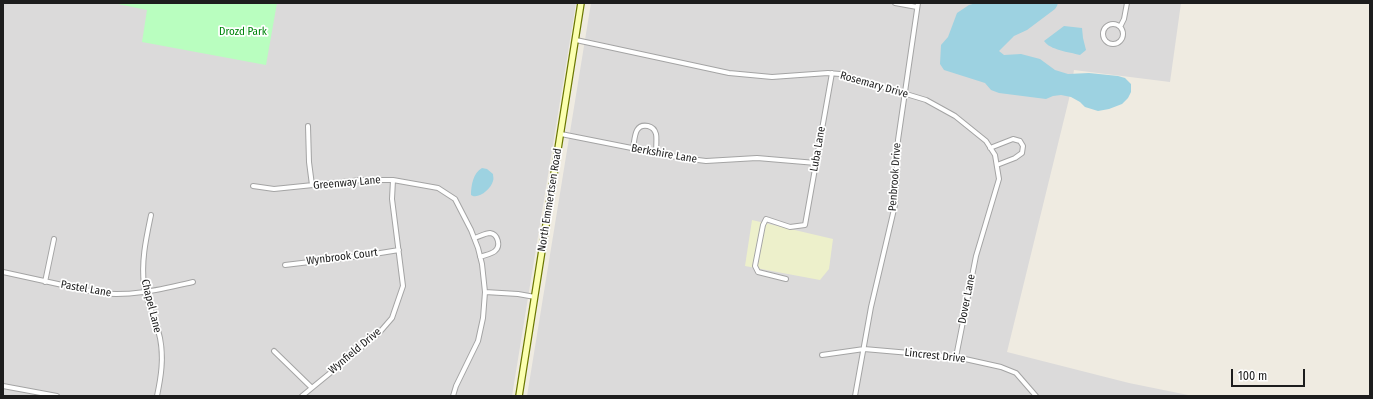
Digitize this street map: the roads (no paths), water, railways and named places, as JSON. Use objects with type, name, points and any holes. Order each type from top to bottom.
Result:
[{"type":"street","name":"North Emmertsen Road","points":[[519,396],[581,3]]},
{"type":"street","points":[[894,3],[917,5]]},
{"type":"street","points":[[1120,27],[1124,19],[1127,3]]},
{"type":"street","name":"Penbrook Drive","points":[[855,396],[871,307],[895,205],[898,140],[917,5]]},
{"type":"street","points":[[1114,24],[1120,27],[1123,35],[1118,43],[1112,44],[1106,41],[1103,35],[1105,28],[1114,24]]},
{"type":"street","name":"Rosemary Drive","points":[[576,40],[729,73],[772,77],[832,73],[840,74],[926,100],[955,116],[986,141],[995,155],[999,179],[981,241]]},
{"type":"street","name":"Luba Lane","points":[[786,279],[758,272],[756,266],[763,225],[766,219],[790,227],[805,225],[832,73]]},
{"type":"street","points":[[308,126],[309,162],[312,185]]},
{"type":"street","points":[[633,148],[637,129],[641,126],[648,126],[654,130],[657,136],[655,144],[656,153]]},
{"type":"street","name":"Berkshire Lane","points":[[561,134],[682,158],[706,161],[757,158],[816,163]]},
{"type":"street","points":[[990,148],[1013,140],[1020,141],[1023,146],[1022,153],[997,165]]},
{"type":"street","name":"Greenway Lane","points":[[253,186],[274,189],[362,180],[394,180],[440,189],[455,199],[474,238]]},
{"type":"street","name":"Wynfield Drive","points":[[302,396],[311,387],[379,333],[392,318],[403,286],[392,199],[394,180]]},
{"type":"street","name":"Chapel Lane","points":[[151,215],[143,258],[143,272],[146,292],[161,345],[162,369],[157,396]]},
{"type":"street","points":[[453,396],[456,386],[478,341],[483,318],[485,292],[482,264],[474,238],[489,233],[494,234],[499,244],[497,249],[494,252],[480,257]]},
{"type":"street","points":[[45,282],[54,239]]},
{"type":"street","name":"Dover Lane","points":[[956,356],[976,256],[981,241]]},
{"type":"street","name":"Wynbrook Court","points":[[285,264],[399,250]]},
{"type":"street","name":"Pastel Lane","points":[[3,272],[112,295],[129,295],[193,282]]},
{"type":"street","points":[[485,292],[518,294],[535,297]]},
{"type":"street","name":"Lincrest Drive","points":[[822,355],[864,349],[956,356],[1000,367],[1016,373],[1036,396]]},
{"type":"street","points":[[274,351],[311,387]]},
{"type":"street","points":[[3,386],[57,396]]},
{"type":"water","points":[[976,3],[1058,3],[1055,9],[1027,30],[1014,36],[999,51],[1004,55],[1021,54],[1040,59],[1055,70],[1068,74],[1089,73],[1125,78],[1131,84],[1131,92],[1128,98],[1122,104],[1098,111],[1085,107],[1071,97],[1061,95],[1046,99],[999,93],[991,90],[985,83],[944,70],[940,64],[941,45],[948,37],[957,13],[969,5]]},
{"type":"water","points":[[1064,26],[1082,28],[1086,50],[1080,55],[1055,49],[1044,41]]},
{"type":"water","points":[[482,168],[487,169],[493,174],[492,184],[481,195],[471,195],[473,180],[476,173]]},
{"type":"park label","name":"Drozd Park","points":[[243,32]]}]
